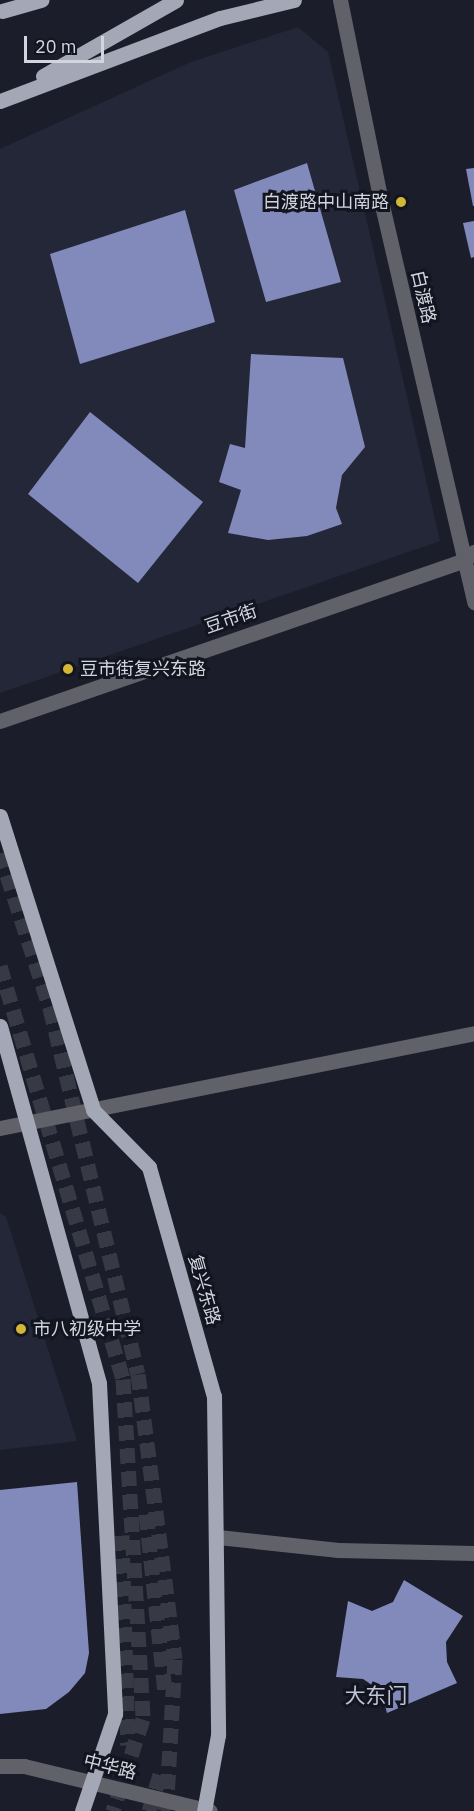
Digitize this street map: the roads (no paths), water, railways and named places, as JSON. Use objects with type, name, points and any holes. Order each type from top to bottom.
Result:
[{"type":"main road","points":[[1,11],[24,0]]},
{"type":"main road","points":[[1,11],[41,0]]},
{"type":"main road","points":[[3,99],[176,0]]},
{"type":"main road","points":[[3,99],[220,18],[294,0]]},
{"type":"main road","name":"复兴东路","points":[[0,816],[93,1110],[149,1167],[214,1396],[218,1537],[218,1735],[206,1810]]},
{"type":"main road","points":[[0,1026],[99,1383],[115,1714],[82,1811]]},
{"type":"street","name":"白渡路","points":[[340,0],[381,201],[469,556],[474,602]]},
{"type":"street","name":"豆市街","points":[[0,721],[469,556]]},
{"type":"street","points":[[0,1128],[26,1120],[93,1110],[474,1033]]},
{"type":"street","points":[[218,1537],[338,1550],[474,1553]]},
{"type":"street","name":"中华路","points":[[0,1766],[24,1766],[206,1810]]},
{"type":"tunnel","points":[[0,853],[50,1008],[138,1374],[175,1659],[167,1796],[163,1811]]},
{"type":"tunnel","points":[[0,966],[123,1379],[143,1719],[113,1811]]},
{"type":"tunnel","points":[[146,1514],[165,1693]]},
{"type":"tunnel","points":[[122,1535],[128,1745]]},
{"type":"tunnel","points":[[149,1811],[162,1768]]},
{"type":"place","name":"白渡路中山南路","points":[[401,202]]},
{"type":"place","name":"豆市街复兴东路","points":[[68,669]]},
{"type":"place","name":"市八初级中学","points":[[21,1329]]},
{"type":"district","name":"大东门","points":[[376,1695]]}]
